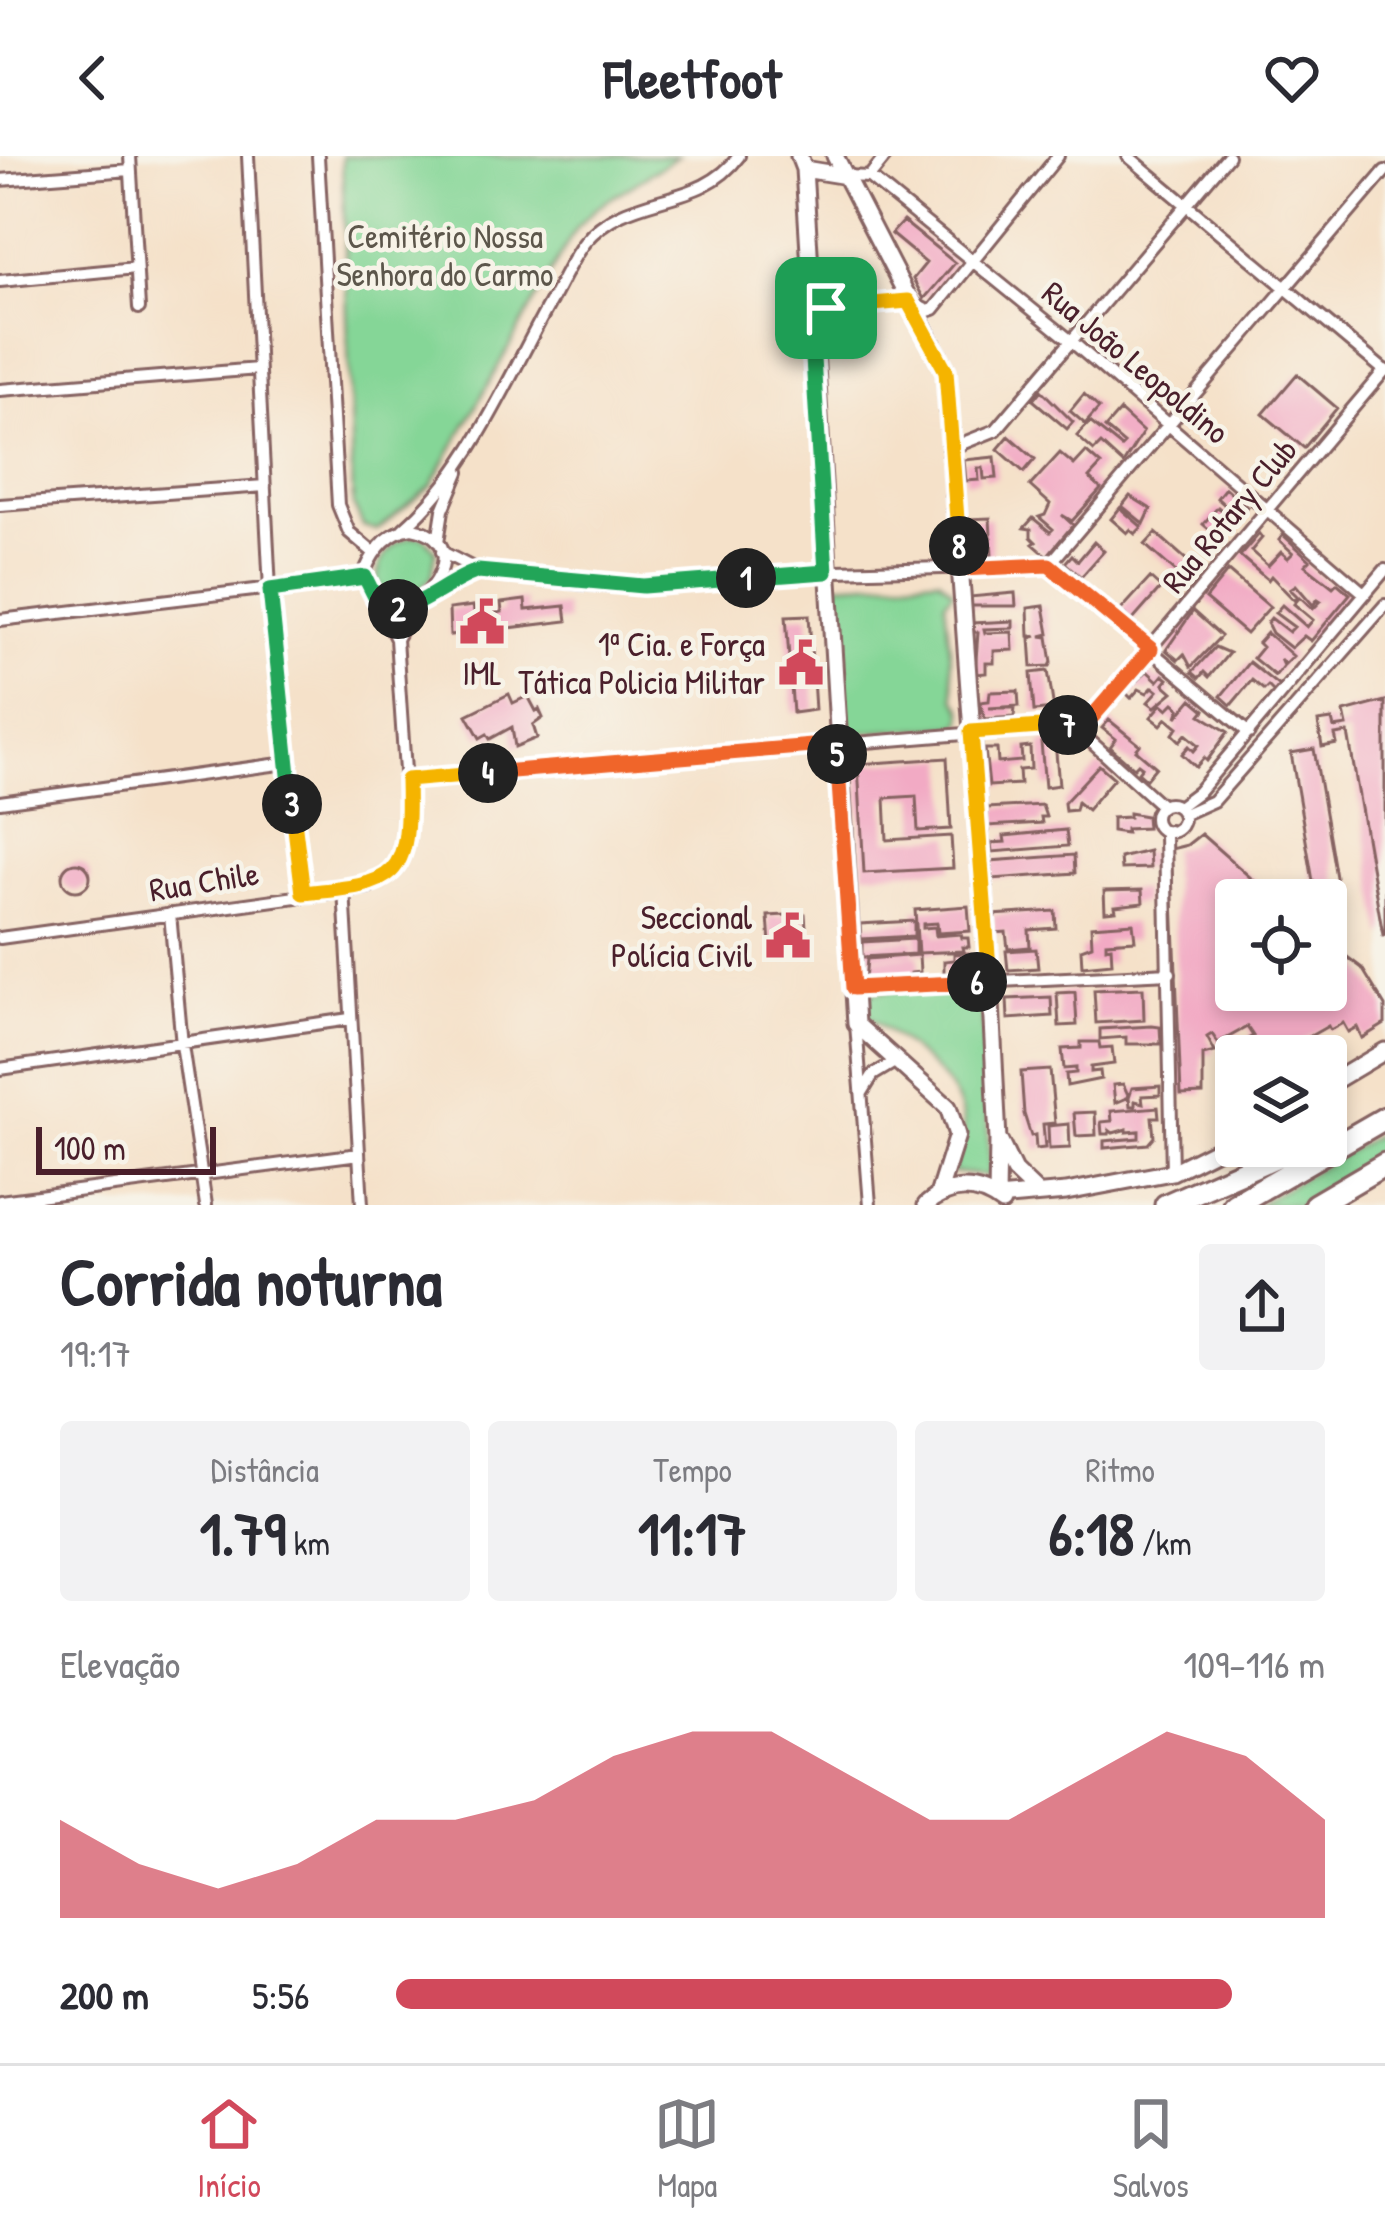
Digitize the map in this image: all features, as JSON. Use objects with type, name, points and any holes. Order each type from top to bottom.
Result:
[{"type":"highway","points":[[1347,1128],[1385,1114]]},
{"type":"highway","points":[[1234,1205],[1385,1114]]},
{"type":"highway","points":[[1316,1205],[1385,1164]]},
{"type":"highway","points":[[1166,1205],[1252,1167]]},
{"type":"street","points":[[248,156],[270,590],[303,893]]},
{"type":"street","points":[[318,156],[338,505],[349,532],[374,553]]},
{"type":"street","points":[[430,593],[442,563],[443,510],[464,458],[590,237],[614,216],[635,207],[712,185],[739,156]]},
{"type":"street","points":[[835,156],[944,364],[990,981],[1000,1202]]},
{"type":"street","points":[[869,1205],[802,163],[847,176],[869,176],[886,156]]},
{"type":"street","points":[[810,309],[908,301],[928,311],[934,309],[1058,156]]},
{"type":"street","points":[[1128,156],[1385,371]]},
{"type":"street","points":[[952,448],[996,430],[1228,156]]},
{"type":"street","points":[[0,180],[130,163],[139,308]]},
{"type":"street","points":[[1049,565],[1385,171]]},
{"type":"street","name":"Rua João Leopoldino","points":[[869,176],[1071,341],[1365,594]]},
{"type":"street","points":[[0,281],[136,268]]},
{"type":"street","points":[[0,390],[257,369]]},
{"type":"street","name":"Rua Rotary Club","points":[[1093,716],[1385,371]]},
{"type":"street","points":[[395,639],[365,577],[374,553],[421,514],[464,458]]},
{"type":"street","points":[[0,505],[265,486]]},
{"type":"street","points":[[403,529],[422,530],[478,571],[643,586],[826,572],[1049,565],[1249,733]]},
{"type":"street","points":[[1172,1172],[1165,836],[1181,826],[1181,811],[1385,570]]},
{"type":"street","points":[[395,639],[416,605],[430,593],[478,571]]},
{"type":"street","points":[[0,620],[365,577]]},
{"type":"street","points":[[376,599],[399,610],[416,605]]},
{"type":"street","points":[[1061,726],[1089,740],[1162,806],[1181,811],[1213,801],[1385,604]]},
{"type":"street","name":"Rua Chile","points":[[0,938],[368,887],[391,872],[399,859],[408,815],[395,639]]},
{"type":"street","points":[[407,780],[1061,726],[1093,716],[1089,740]]},
{"type":"street","points":[[0,802],[286,763]]},
{"type":"street","points":[[1162,806],[1156,819],[1168,831]]},
{"type":"street","points":[[344,889],[362,1205]]},
{"type":"street","points":[[170,914],[182,1045],[206,1205]]},
{"type":"street","points":[[853,988],[1170,973]]},
{"type":"street","points":[[0,1069],[350,1019]]},
{"type":"street","points":[[856,1024],[948,1107],[954,1120],[955,1148],[932,1200]]},
{"type":"street","points":[[1347,1074],[1385,1051]]},
{"type":"street","points":[[861,1096],[873,1075],[898,1060]]},
{"type":"street","points":[[998,1140],[1014,1171],[1036,1192]]},
{"type":"street","points":[[932,1200],[968,1188],[1000,1202],[1036,1192],[1066,1192],[1172,1172],[1215,1150]]},
{"type":"street","points":[[0,1201],[359,1154]]},
{"type":"green space","name":"Cemitério Nossa Senhora do Carmo","points":[[342,156],[678,156],[597,207],[576,228],[431,486],[377,530],[363,526],[353,505]]},
{"type":"green space","points":[[417,536],[436,551],[432,576],[410,600],[389,600],[377,581],[380,565],[394,545]]},
{"type":"green space","points":[[939,578],[953,590],[945,602],[955,698],[963,709],[963,721],[957,726],[853,733],[844,723],[836,584]]},
{"type":"green space","points":[[967,986],[982,998],[990,1176],[951,1172],[963,1135],[955,1097],[929,1065],[864,1013],[862,1005],[872,992]]},
{"type":"green space","points":[[1385,1130],[1385,1154],[1299,1205],[1256,1205],[1321,1167],[1347,1167],[1347,1152]]},
{"type":"building","points":[[903,221],[955,263],[924,299],[913,279],[926,263],[891,234]]},
{"type":"building","points":[[1297,374],[1337,408],[1304,448],[1263,414]]},
{"type":"building","points":[[1041,390],[1073,422],[1067,429],[1033,400]]},
{"type":"building","points":[[1084,394],[1099,408],[1085,424],[1070,411]]},
{"type":"building","points":[[1120,411],[1143,432],[1123,464],[1101,444],[1094,451],[1077,436],[1090,422],[1121,447],[1124,444],[1105,428]]},
{"type":"building","points":[[1009,436],[1035,459],[1024,472],[998,449]]},
{"type":"building","points":[[1086,452],[1101,465],[1089,478],[1101,489],[1072,521],[1062,515],[1073,525],[1047,556],[1033,544],[1031,529],[1024,528],[1033,518],[1050,532],[1053,529],[1039,517],[1050,504],[1030,486],[1060,453],[1074,465]]},
{"type":"building","points":[[995,457],[997,478],[984,479],[983,468],[978,468],[979,480],[966,481],[964,460]]},
{"type":"building","points":[[1225,488],[1247,507],[1238,517],[1217,498]]},
{"type":"building","points":[[1130,496],[1151,509],[1144,524],[1122,506]]},
{"type":"building","points":[[1218,507],[1235,522],[1220,539],[1203,524]]},
{"type":"building","points":[[1120,508],[1142,527],[1135,534],[1111,519]]},
{"type":"building","points":[[990,518],[992,555],[970,557],[968,519]]},
{"type":"building","points":[[1156,533],[1197,569],[1186,581],[1145,545]]},
{"type":"building","points":[[1259,534],[1262,538],[1251,551],[1268,566],[1281,552],[1288,558],[1293,553],[1279,540],[1283,535],[1310,560],[1305,565],[1350,594],[1311,641],[1304,636],[1291,648],[1267,623],[1271,618],[1289,632],[1294,627],[1275,613],[1282,605],[1307,627],[1313,620],[1294,604],[1300,597],[1313,609],[1321,601],[1313,605],[1296,585],[1290,589],[1297,596],[1294,600],[1271,576],[1268,580],[1240,556]]},
{"type":"building","points":[[1094,542],[1104,551],[1081,577],[1065,563],[1072,555],[1078,561]]},
{"type":"building","points":[[1228,571],[1270,607],[1246,634],[1205,599]]},
{"type":"building","points":[[1150,578],[1161,588],[1132,621],[1120,611]]},
{"type":"building","points":[[1015,593],[1016,606],[970,606],[969,597]]},
{"type":"building","name":"IML","points":[[525,600],[526,610],[565,606],[567,621],[450,635],[449,609],[473,606],[475,616],[502,612],[501,603]]},
{"type":"building","points":[[1044,606],[1049,634],[1041,636],[1048,637],[1052,662],[1032,667],[1030,638],[1037,636],[1029,636],[1028,608]]},
{"type":"building","points":[[1193,611],[1221,636],[1191,667],[1184,654],[1178,660],[1166,650]]},
{"type":"building","name":"1ª Cia. e Força Tática Policia Militar","points":[[809,615],[815,710],[793,713],[786,616]]},
{"type":"building","points":[[1013,621],[1013,628],[984,629],[985,633],[1012,632],[1013,650],[994,651],[994,663],[986,663],[986,673],[975,674],[978,632],[973,632],[972,623]]},
{"type":"building","points":[[1267,633],[1293,656],[1285,664],[1280,659],[1283,666],[1275,676],[1253,658]]},
{"type":"building","points":[[1215,647],[1229,653],[1209,677],[1204,672],[1199,678],[1192,672]]},
{"type":"building","points":[[1249,662],[1279,686],[1274,692],[1268,686],[1264,690],[1252,680],[1231,705],[1221,696]]},
{"type":"building","points":[[1048,671],[1054,709],[1034,711],[1031,673]]},
{"type":"building","points":[[1147,671],[1158,681],[1163,675],[1168,679],[1164,684],[1173,692],[1155,707],[1148,702],[1158,691],[1153,687],[1147,693],[1139,689],[1131,698],[1125,692]]},
{"type":"building","points":[[1018,691],[1019,706],[989,708],[1015,708],[1014,717],[985,719],[980,702],[989,701],[990,692]]},
{"type":"building","points":[[509,694],[513,703],[528,696],[543,718],[533,725],[537,738],[515,747],[512,727],[490,739],[487,734],[480,738],[467,715]]},
{"type":"building","points":[[1192,699],[1205,710],[1201,715],[1228,732],[1207,761],[1204,758],[1196,767],[1182,754],[1189,746],[1194,751],[1199,745],[1186,734],[1180,741],[1173,734],[1178,727],[1167,718],[1161,725],[1151,717],[1162,704],[1168,709],[1174,703],[1180,708],[1177,717]]},
{"type":"building","points":[[1385,701],[1383,935],[1348,733],[1335,735],[1337,744],[1322,747],[1318,722],[1332,720],[1334,728],[1347,726],[1344,712]]},
{"type":"building","points":[[1109,720],[1140,745],[1136,750],[1156,767],[1146,779],[1138,772],[1142,767],[1134,768],[1110,747],[1116,739],[1102,728]]},
{"type":"building","points":[[1055,742],[1059,785],[1045,787],[1041,743]]},
{"type":"building","points":[[1030,747],[1031,769],[1019,770],[1020,784],[989,786],[985,749],[997,749],[998,763],[1022,761],[1021,748]]},
{"type":"building","points":[[1314,749],[1336,879],[1313,879],[1291,753]]},
{"type":"building","points":[[947,758],[951,829],[918,831],[916,796],[885,798],[887,840],[951,836],[953,868],[864,873],[858,764]]},
{"type":"building","points":[[1099,765],[1114,778],[1087,810],[1077,802],[1075,810],[1065,811],[1064,803]]},
{"type":"building","points":[[1042,805],[1046,817],[1041,817],[1042,823],[987,826],[987,808]]},
{"type":"building","points":[[1129,813],[1146,816],[1147,828],[1112,831],[1112,818],[1129,817]]},
{"type":"building","points":[[1066,830],[1068,846],[992,852],[991,843],[1005,842],[1004,836]]},
{"type":"building","points":[[1201,834],[1252,879],[1215,879],[1215,1011],[1347,1011],[1347,957],[1362,968],[1385,1006],[1385,1024],[1362,1038],[1357,1027],[1348,1032],[1343,1023],[1312,1035],[1252,1035],[1247,1027],[1215,1038],[1212,1034],[1207,1037],[1215,1052],[1203,1055],[1203,1094],[1181,1095],[1171,849]]},
{"type":"building","points":[[1149,851],[1150,868],[1121,869],[1120,858]]},
{"type":"building","points":[[1074,855],[1075,873],[992,879],[990,861]]},
{"type":"building","points":[[76,863],[86,867],[90,877],[86,887],[76,891],[66,887],[62,877],[66,867]]},
{"type":"building","points":[[1142,890],[1143,903],[1105,912],[1104,891]]},
{"type":"building","points":[[968,906],[970,931],[938,933],[937,923],[923,924],[923,928],[935,927],[936,936],[961,934],[968,938],[969,947],[918,953],[915,910]]},
{"type":"building","points":[[1055,911],[1056,928],[1029,930],[1030,947],[1008,949],[1006,932],[994,933],[993,915]]},
{"type":"building","name":"Seccional Polícia Civil","points":[[805,914],[808,955],[771,958],[768,916]]},
{"type":"building","points":[[914,921],[914,936],[861,939],[860,924]]},
{"type":"building","points":[[1133,923],[1135,940],[1106,942],[1106,947],[1111,946],[1112,963],[1082,966],[1081,949],[1092,945],[1091,926]]},
{"type":"building","points":[[915,939],[915,954],[862,957],[862,942]]},
{"type":"building","points":[[1036,949],[1038,968],[1008,970],[1006,951]]},
{"type":"building","points":[[969,953],[970,973],[953,968],[953,974],[944,974],[944,961],[954,960],[954,954]]},
{"type":"building","points":[[919,955],[920,972],[910,973],[910,978],[865,980],[867,959]]},
{"type":"building","points":[[1143,988],[1144,1020],[1096,1023],[1094,990]]},
{"type":"building","points":[[1075,992],[1077,1025],[1059,1026],[1057,993]]},
{"type":"building","points":[[1051,997],[1052,1016],[1008,1019],[1007,999]]},
{"type":"building","points":[[1160,1027],[1161,1044],[1126,1044],[1126,1037],[1100,1039],[1100,1029]]},
{"type":"building","points":[[1081,1042],[1112,1047],[1114,1064],[1091,1067],[1091,1072],[1100,1071],[1101,1079],[1067,1086],[1066,1074],[1076,1073],[1076,1068],[1064,1069],[1062,1049],[1081,1048]]},
{"type":"building","points":[[1050,1070],[1055,1123],[1043,1124],[1045,1148],[1036,1149],[1024,1114],[1021,1072]]},
{"type":"building","points":[[1123,1084],[1129,1097],[1115,1103],[1113,1085]]},
{"type":"building","points":[[1160,1086],[1160,1095],[1142,1096],[1143,1103],[1135,1101],[1135,1106],[1130,1106],[1132,1088]]},
{"type":"building","points":[[1158,1107],[1159,1117],[1152,1117],[1154,1137],[1148,1144],[1104,1148],[1104,1141],[1139,1138],[1139,1131],[1127,1129],[1102,1134],[1101,1122],[1112,1121],[1111,1111]]},
{"type":"building","points":[[1095,1112],[1096,1135],[1076,1136],[1074,1113]]},
{"type":"building","points":[[1069,1124],[1070,1148],[1049,1149],[1048,1126]]},
{"type":"place","name":"IML","points":[[482,622]]},
{"type":"place","name":"1ª Cia. e Força Tática Policia Militar","points":[[801,663]]},
{"type":"place","name":"Seccional Polícia Civil","points":[[788,936]]},
{"type":"route","points":[[908,301],[944,364],[961,569],[1049,565],[1151,649],[1085,720],[971,732],[990,981],[853,988],[836,744],[407,780],[405,844],[391,872],[368,887],[303,893],[270,590],[365,577],[376,599],[399,610],[478,571],[643,586],[826,572],[810,309],[826,308],[908,301]]}]
